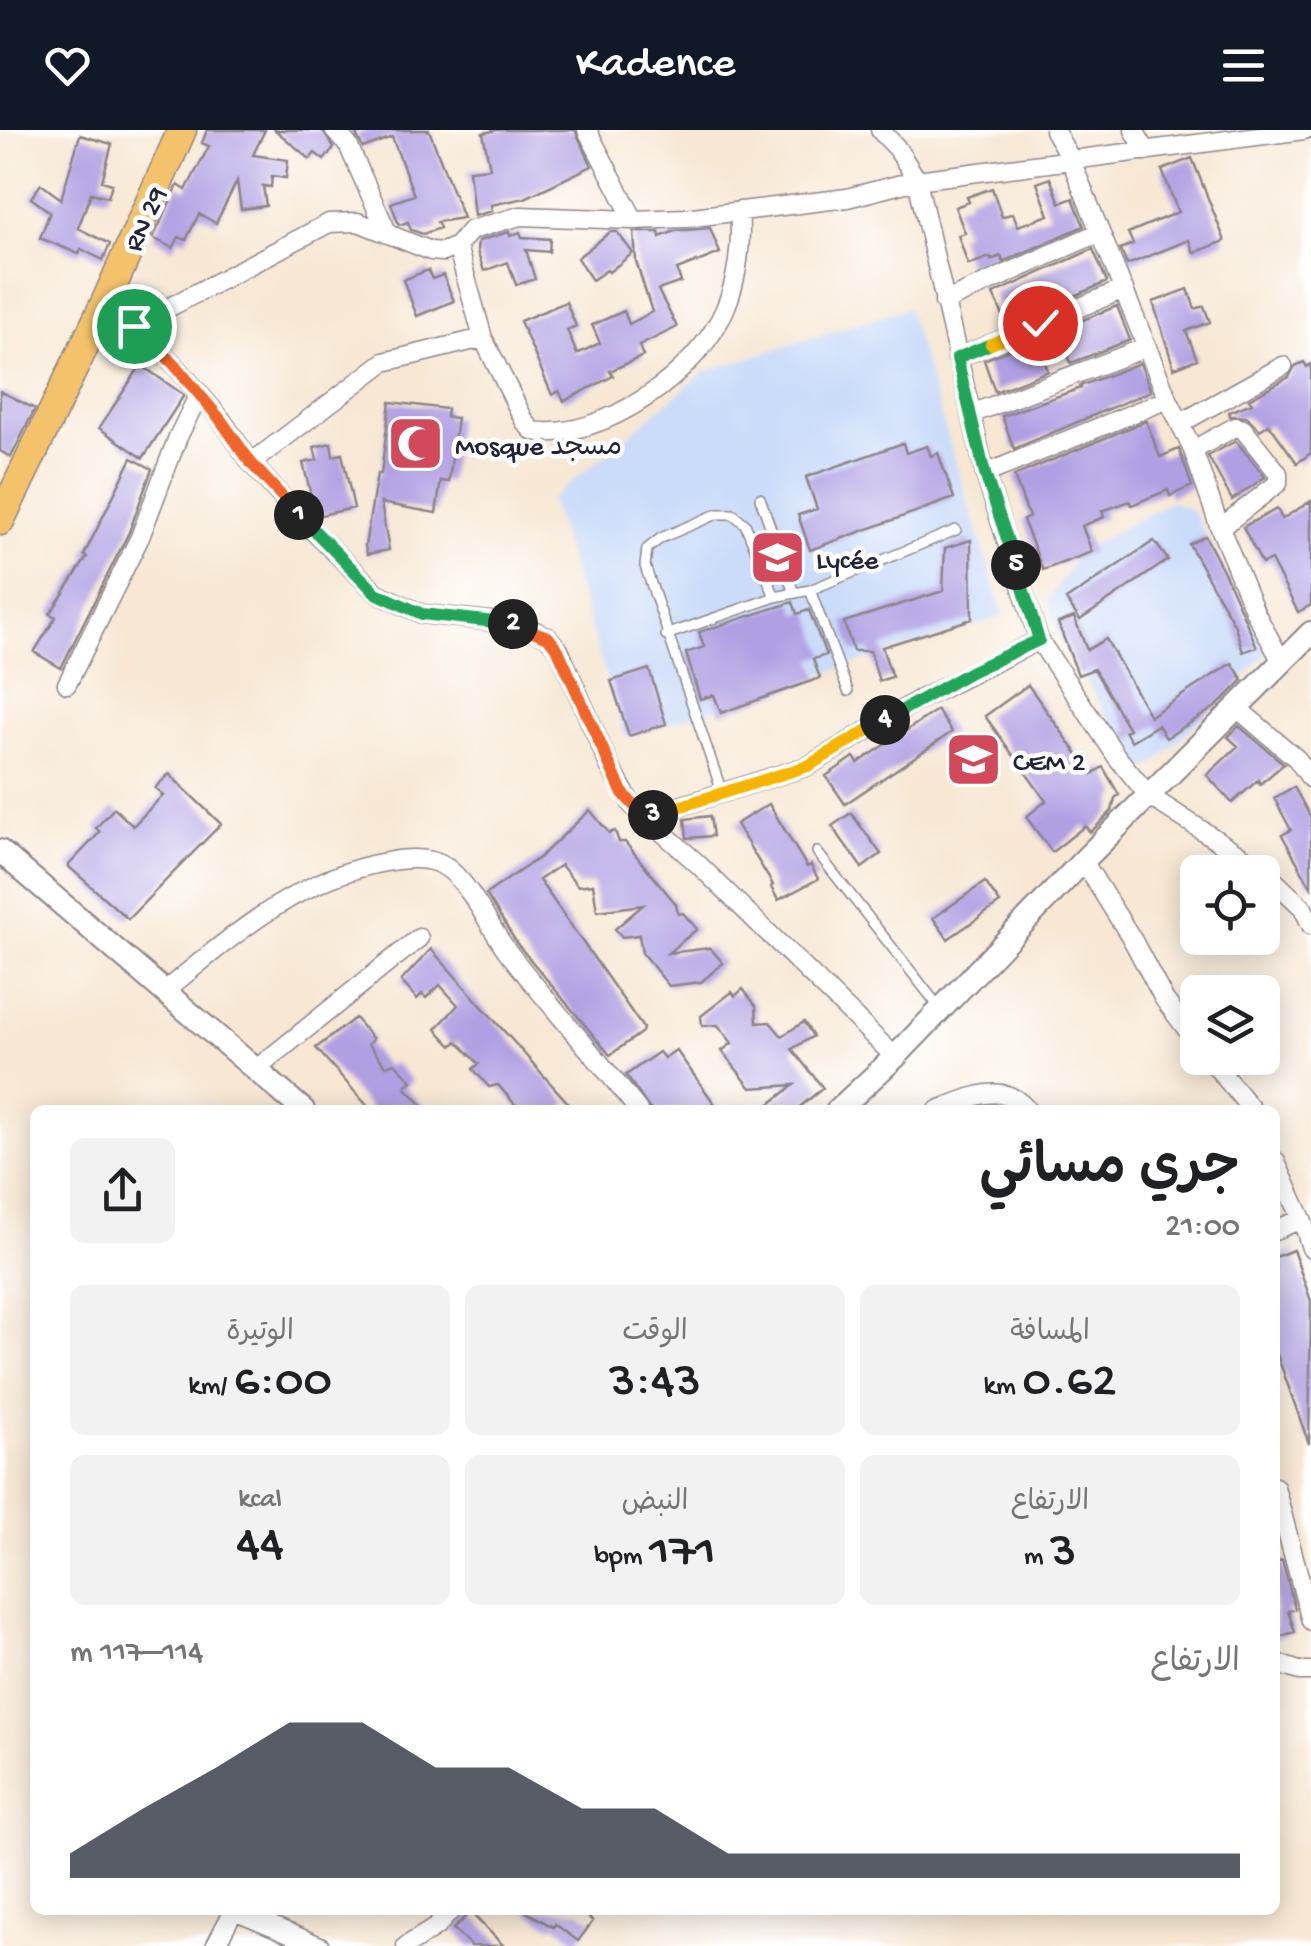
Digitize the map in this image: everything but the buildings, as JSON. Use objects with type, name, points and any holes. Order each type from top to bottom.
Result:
[{"type":"main road","name":"RN 29","points":[[0,521],[106,303],[182,130]]},
{"type":"street","points":[[334,130],[348,145],[388,234]]},
{"type":"street","points":[[586,130],[634,220]]},
{"type":"street","points":[[880,130],[917,180],[985,474],[1039,640],[1116,757],[1149,796],[1263,870],[1303,908],[1311,925]]},
{"type":"street","points":[[1054,130],[1070,158],[1168,399],[1193,450],[1255,612],[1282,662]]},
{"type":"street","points":[[1134,130],[1146,151]]},
{"type":"street","points":[[134,326],[329,223],[358,222],[431,251],[443,252],[456,246],[470,230],[520,216],[685,218],[847,198],[917,180],[1146,151],[1233,134],[1304,130]]},
{"type":"street","points":[[456,246],[483,338],[525,422],[533,431],[559,432],[625,410],[685,366],[725,309],[742,241],[739,211]]},
{"type":"street","points":[[944,302],[1100,232]]},
{"type":"street","points":[[957,358],[1124,289]]},
{"type":"street","points":[[106,303],[173,363],[251,463],[376,593],[422,614],[508,623],[548,637],[558,650],[622,792],[895,1057]]},
{"type":"street","points":[[251,463],[384,362],[483,338]]},
{"type":"street","points":[[970,414],[1148,347]]},
{"type":"street","points":[[1181,423],[1282,366]]},
{"type":"street","points":[[67,684],[140,537],[178,437],[199,394]]},
{"type":"street","points":[[985,474],[1168,399]]},
{"type":"street","points":[[1193,450],[1235,427],[1244,429],[1278,473],[1278,483],[1220,528]]},
{"type":"street","points":[[843,1105],[1311,633]]},
{"type":"street","points":[[645,818],[808,766],[917,700],[1039,640]]},
{"type":"street","points":[[1237,708],[1297,760],[1311,779]]},
{"type":"street","points":[[0,851],[298,1105]]},
{"type":"street","points":[[166,990],[244,926],[296,894],[352,868],[401,859],[426,860],[451,870],[507,950],[634,1105]]},
{"type":"street","points":[[1083,862],[1180,1021]]},
{"type":"street","points":[[255,1070],[419,938]]},
{"type":"street","points":[[1223,1075],[1248,1105]]},
{"type":"street","points":[[952,1105],[1000,1092],[1023,1105]]},
{"type":"street","points":[[1280,1171],[1311,1248]]},
{"type":"street","points":[[1280,1228],[1302,1219]]},
{"type":"street","points":[[1280,1505],[1310,1612]]},
{"type":"street","points":[[1280,1665],[1311,1671]]},
{"type":"street","points":[[215,1946],[231,1915]]},
{"type":"street","points":[[246,1915],[320,1946]]},
{"type":"street","points":[[406,1946],[436,1928],[447,1915]]},
{"type":"lane","points":[[760,498],[794,592]]},
{"type":"lane","points":[[724,795],[666,634],[645,566],[647,548],[718,514],[732,514],[745,524],[775,597]]},
{"type":"lane","points":[[666,634],[775,597],[810,590],[956,530]]},
{"type":"lane","points":[[810,590],[848,691]]},
{"type":"lane","points":[[817,852],[941,1010]]},
{"type":"shaded area","name":"Lycée","points":[[907,308],[1004,616],[625,737],[550,500],[704,372]]},
{"type":"shaded area","points":[[1171,501],[1192,510],[1267,653],[1153,766],[1139,768],[1057,633],[1048,601],[1079,552]]},
{"type":"place","name":"Mosque مسجد","points":[[416,444]]},
{"type":"place","name":"Lycée","points":[[777,558]]},
{"type":"place","name":"CEM 2","points":[[974,760]]},
{"type":"route","points":[[134,326],[173,363],[251,463],[307,525],[376,593],[422,614],[508,623],[548,637],[558,650],[622,792],[645,818],[808,766],[917,700],[1039,640],[985,474],[957,358],[1040,323]]}]
